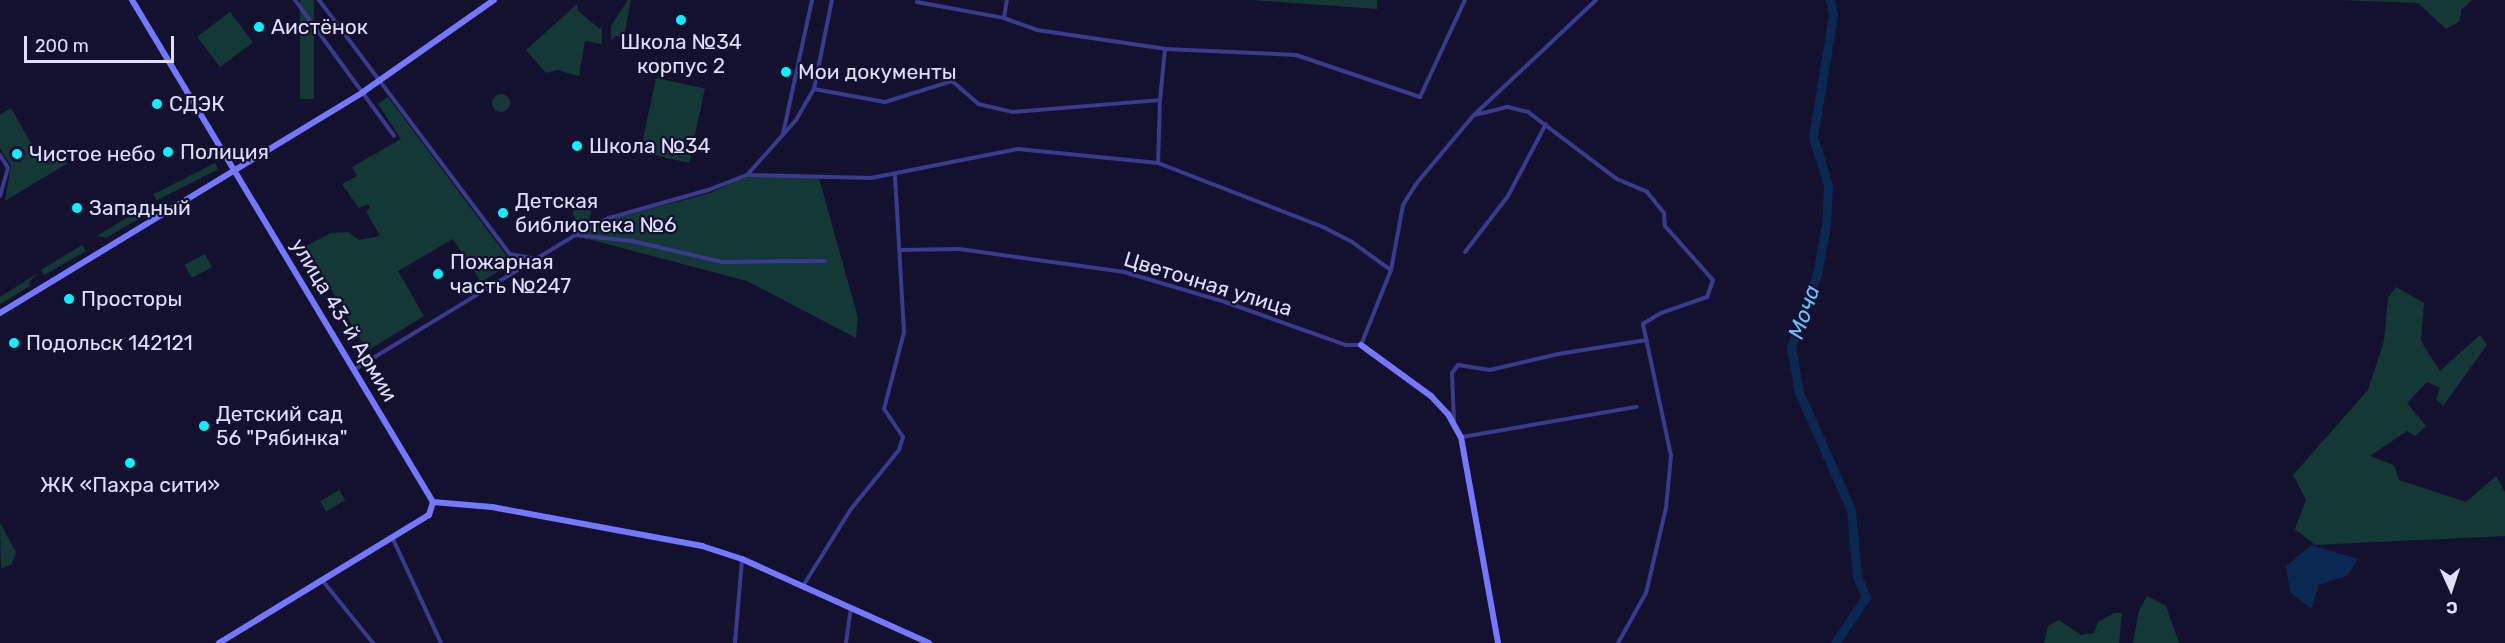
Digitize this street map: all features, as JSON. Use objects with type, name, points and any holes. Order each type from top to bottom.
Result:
[{"type":"street","name":"улица 43-й Армии","points":[[132,0],[433,502]]},
{"type":"street","points":[[295,0],[394,136]]},
{"type":"street","points":[[319,0],[520,268]]},
{"type":"street","points":[[0,313],[363,93],[494,0]]},
{"type":"street","points":[[783,135],[812,0]]},
{"type":"street","points":[[747,175],[783,135],[814,89],[832,0]]},
{"type":"street","points":[[1004,18],[1007,0]]},
{"type":"street","points":[[917,2],[1004,18],[1037,30],[1165,49],[1296,55],[1420,97],[1465,0]]},
{"type":"street","points":[[1498,643],[1461,437],[1454,423],[1431,396],[1360,345],[1391,270],[1403,205],[1416,184],[1474,115],[1596,0]]},
{"type":"street","points":[[1158,163],[1160,100],[1165,49]]},
{"type":"street","points":[[814,89],[885,102],[952,81],[978,104],[1012,112],[1160,100]]},
{"type":"street","points":[[1474,115],[1515,107],[1546,124],[1617,179],[1652,196],[1664,213],[1665,226],[1713,280],[1707,297],[1646,322],[1647,340],[1671,456],[1666,508],[1646,593],[1618,643]]},
{"type":"street","points":[[1466,252],[1508,196],[1546,124]]},
{"type":"street","points":[[355,369],[575,235],[609,218],[708,190],[747,175],[858,178],[895,175],[1018,148],[1158,163],[1324,228],[1368,252],[1391,270]]},
{"type":"street","points":[[0,155],[8,168],[0,196]]},
{"type":"street","points":[[222,180],[227,169],[225,155]]},
{"type":"street","points":[[803,586],[851,509],[899,450],[903,437],[884,409],[904,332],[895,175]]},
{"type":"street","points":[[575,235],[632,242],[722,262],[825,261]]},
{"type":"street","name":"Цветочная улица","points":[[901,250],[959,249],[1124,272],[1226,302],[1346,345],[1360,345]]},
{"type":"street","points":[[510,254],[535,259]]},
{"type":"street","points":[[1454,423],[1452,373],[1458,365],[1490,370],[1558,354],[1647,340]]},
{"type":"street","points":[[1461,437],[1636,407]]},
{"type":"street","points":[[219,643],[429,515],[433,502],[492,507],[662,538],[742,559],[919,641],[928,643]]},
{"type":"street","points":[[392,537],[441,643]]},
{"type":"street","points":[[735,643],[742,559]]},
{"type":"street","points":[[322,580],[373,643]]},
{"type":"street","points":[[846,643],[851,609]]},
{"type":"green space","points":[[300,0],[314,0],[314,99],[300,99]]},
{"type":"green space","points":[[628,0],[631,0],[624,38],[615,36],[611,41],[611,26]]},
{"type":"green space","points":[[1252,0],[1377,0],[1377,9]]},
{"type":"green space","points":[[2337,0],[2472,0],[2461,10],[2460,21],[2446,29],[2418,3]]},
{"type":"green space","points":[[577,4],[578,11],[600,29],[602,26],[602,44],[585,41],[579,76],[557,70],[546,73],[526,50]]},
{"type":"green space","points":[[230,12],[253,42],[220,67],[197,37]]},
{"type":"green space","points":[[656,78],[705,88],[689,163],[640,152]]},
{"type":"green space","points":[[501,94],[507,97],[510,103],[507,109],[501,112],[495,109],[492,103],[495,97]]},
{"type":"green space","points":[[388,97],[512,263],[481,282],[453,239],[398,271],[424,316],[367,351],[306,246],[331,233],[348,232],[359,240],[380,236],[366,211],[370,208],[368,204],[359,208],[342,184],[357,176],[352,167],[401,139],[378,104]]},
{"type":"green space","points":[[11,108],[37,153],[68,163],[5,201],[11,166],[0,148],[0,115]]},
{"type":"green space","points":[[215,163],[218,169],[157,201],[154,194]]},
{"type":"green space","points":[[747,176],[819,178],[858,318],[856,338],[747,281],[584,238],[584,231],[608,220],[710,193]]},
{"type":"green space","points":[[151,203],[155,209],[106,238],[97,236]]},
{"type":"green space","points":[[582,204],[588,207],[591,213],[588,219],[582,222],[576,219],[573,213],[576,207]]},
{"type":"green space","points":[[82,245],[86,251],[44,275],[41,270]]},
{"type":"green space","points":[[205,254],[212,267],[192,278],[185,265]]},
{"type":"green space","points":[[38,273],[29,282],[30,286],[0,304],[0,297]]},
{"type":"green space","points":[[2396,287],[2424,303],[2421,341],[2440,371],[2480,335],[2487,345],[2443,406],[2436,399],[2440,388],[2427,382],[2407,403],[2426,426],[2415,436],[2407,431],[2370,456],[2394,465],[2399,480],[2466,502],[2496,476],[2505,492],[2505,536],[2315,545],[2295,529],[2306,500],[2293,475],[2368,390],[2384,341],[2388,298]]},
{"type":"green space","points":[[339,490],[345,500],[326,512],[320,501]]},
{"type":"green space","points":[[0,523],[16,552],[12,564],[1,569]]},
{"type":"green space","points":[[2147,596],[2166,606],[2179,643],[2133,643],[2139,611]]},
{"type":"green space","points":[[2114,613],[2122,613],[2119,643],[2044,643],[2048,626],[2059,620],[2081,635],[2094,633],[2098,622]]},
{"type":"water","points":[[2311,545],[2358,559],[2348,575],[2319,585],[2311,609],[2290,592],[2286,566]]},
{"type":"waterway","name":"Моча","points":[[1830,0],[1833,15],[1813,137],[1828,185],[1826,225],[1817,274],[1791,347],[1799,392],[1851,510],[1857,576],[1866,597],[1835,643]]},
{"type":"place","name":"Школа №34 корпус 2","points":[[681,20]]},
{"type":"place","name":"Аистёнок","points":[[259,27]]},
{"type":"place","name":"Мои документы","points":[[786,72]]},
{"type":"place","name":"СДЭК","points":[[157,104]]},
{"type":"place","name":"Школа №34","points":[[577,146]]},
{"type":"place","name":"Полиция","points":[[168,152]]},
{"type":"place","name":"Чистое небо","points":[[17,154]]},
{"type":"place","name":"Западный","points":[[77,208]]},
{"type":"place","name":"Детская библиотека №6","points":[[503,213]]},
{"type":"place","name":"Пожарная часть №247","points":[[438,274]]},
{"type":"place","name":"Просторы","points":[[69,299]]},
{"type":"place","name":"Подольск 142121","points":[[14,343]]},
{"type":"place","name":"Детский сад 56 \"Рябинка\"","points":[[204,426]]},
{"type":"place","name":"ЖК «Пахра сити»","points":[[130,463]]}]
